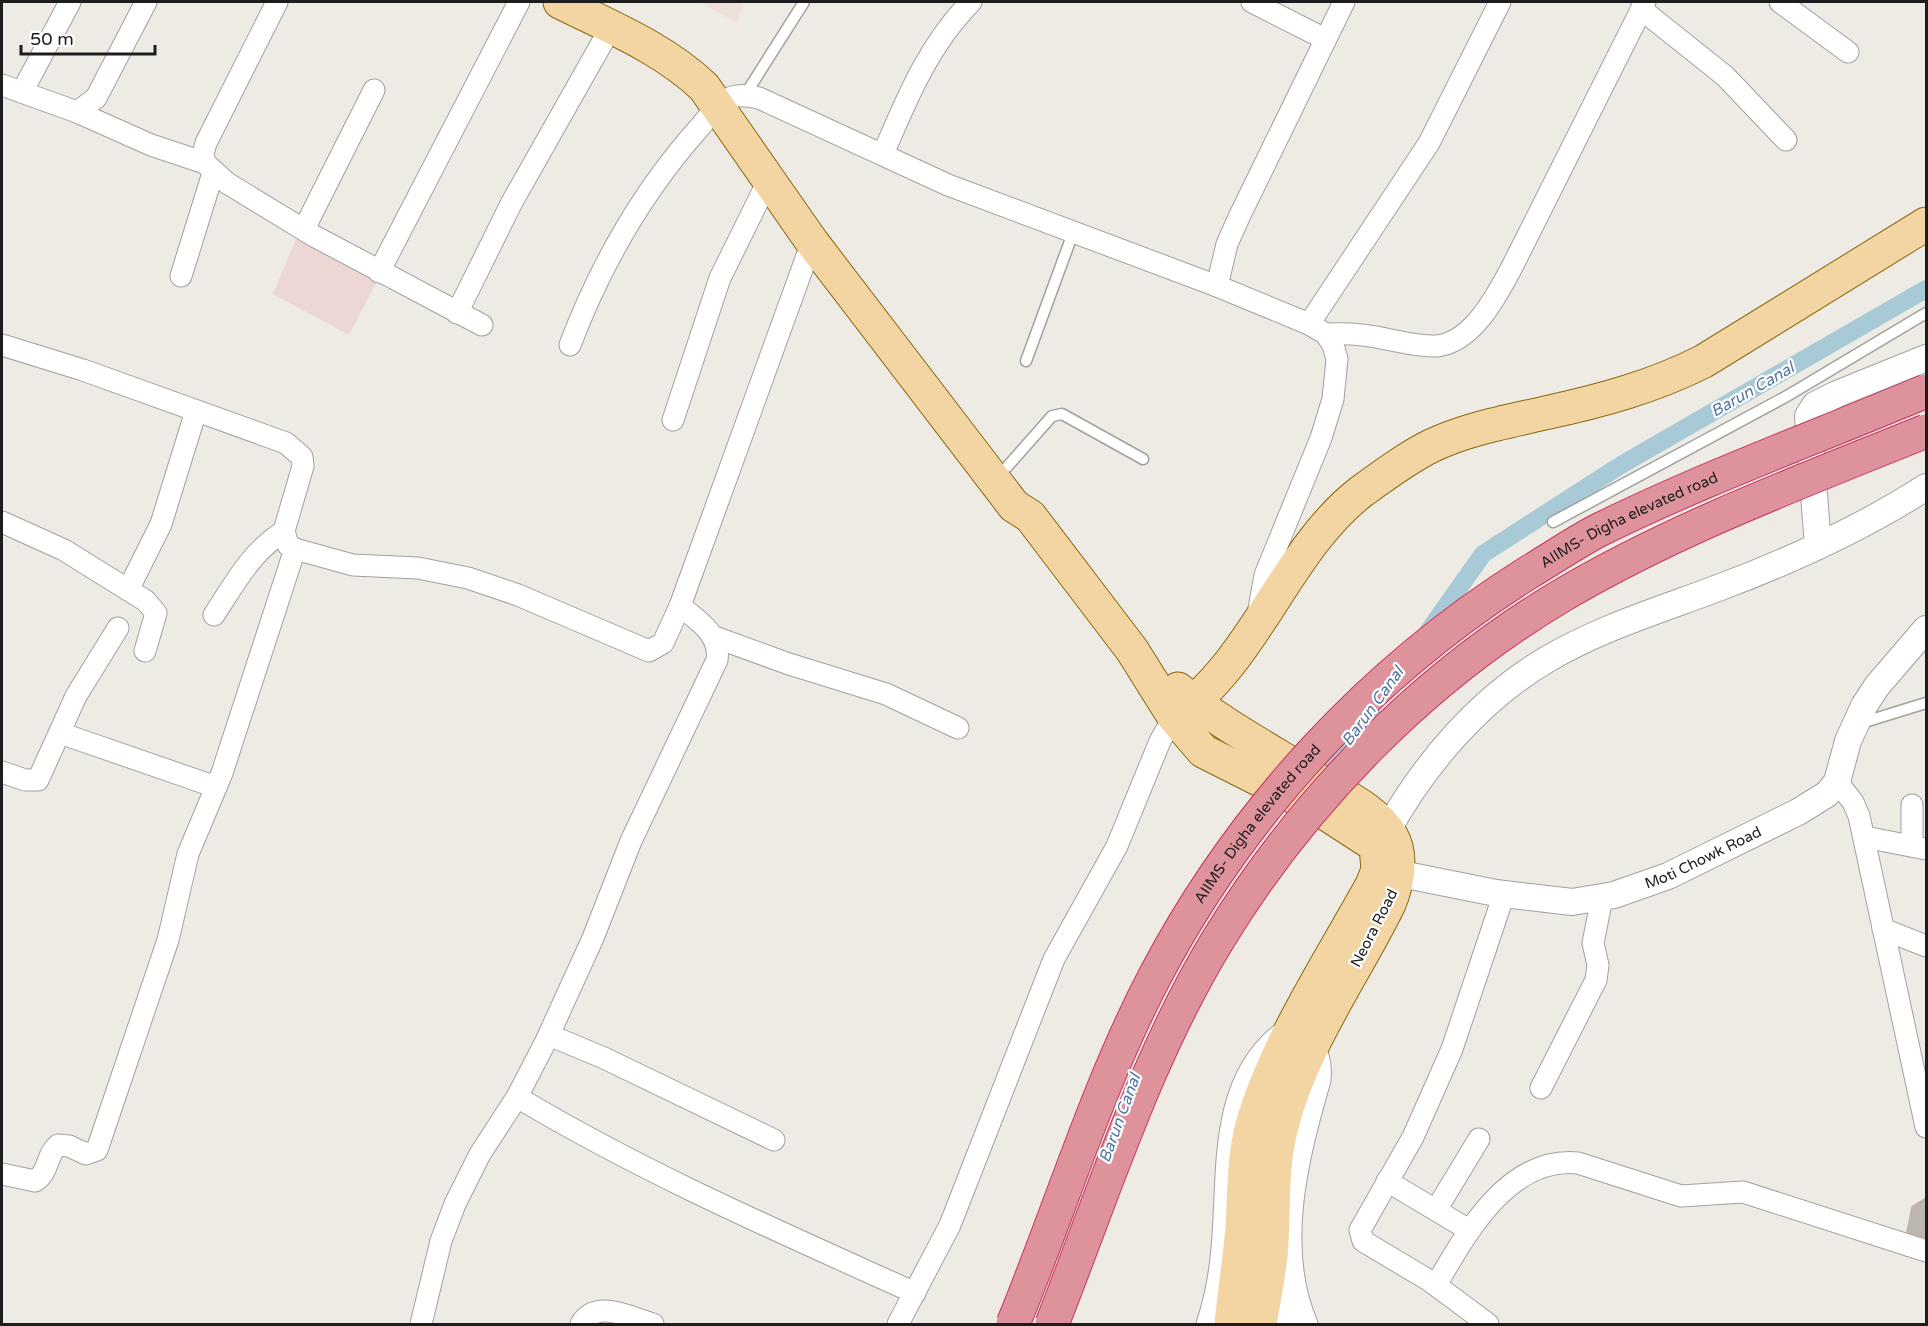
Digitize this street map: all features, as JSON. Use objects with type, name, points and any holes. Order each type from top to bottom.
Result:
[{"type":"highway","name":"AIIMS- Digha elevated road","points":[[1013,1324],[1119,1051],[1157,972],[1226,860],[1264,810],[1326,738],[1374,689],[1478,604],[1594,533],[1720,476],[1926,391]]},
{"type":"highway","points":[[1052,1324],[1159,1056],[1218,939],[1252,886],[1294,830],[1355,762],[1448,677],[1502,635],[1560,597],[1613,568],[1733,510],[1926,431]]},
{"type":"main road","points":[[560,2],[671,59],[704,87],[732,99],[769,179],[812,242],[1014,506],[1030,516]]},
{"type":"main road","points":[[591,2],[681,49],[696,60],[732,99],[1028,497],[1030,516]]},
{"type":"main road","points":[[1260,1324],[1272,1246],[1274,1174],[1280,1131],[1297,1048],[1372,885],[1388,871],[1376,846],[1330,801],[1203,751],[1196,713],[1315,541],[1360,492],[1400,464],[1432,446],[1466,433],[1502,422],[1641,389],[1672,378],[1704,361],[1926,224]]},
{"type":"main road","name":"Neora Road","points":[[1030,516],[1132,650],[1196,713],[1330,801],[1363,807],[1393,839],[1388,871]]},
{"type":"main road","points":[[1231,1324],[1242,1231],[1244,1170],[1251,1128],[1263,1090],[1297,1048]]},
{"type":"street","points":[[22,92],[70,2]]},
{"type":"street","points":[[77,112],[96,98],[146,2]]},
{"type":"street","points":[[181,276],[209,168],[206,143],[277,2]]},
{"type":"street","points":[[380,272],[519,2]]},
{"type":"street","points":[[883,154],[928,59],[947,30],[971,2]]},
{"type":"street","points":[[1252,2],[1325,39]]},
{"type":"street","points":[[1217,286],[1220,268],[1232,234],[1344,2]]},
{"type":"street","points":[[1318,329],[1429,143],[1500,2]]},
{"type":"street","points":[[1780,2],[1848,52]]},
{"type":"street","points":[[570,345],[599,275],[621,234],[670,164],[732,99],[759,98],[948,185],[1217,286],[1318,329],[1412,344],[1440,346],[1451,342],[1472,326],[1495,297],[1643,5],[1725,76],[1786,140]]},
{"type":"street","points":[[457,313],[512,202],[611,27]]},
{"type":"street","points":[[2,84],[77,112],[209,168],[303,229],[482,325]]},
{"type":"street","points":[[303,229],[374,90]]},
{"type":"street","points":[[673,420],[720,278],[769,179]]},
{"type":"street","points":[[2,345],[83,370],[286,443],[302,456],[301,477],[284,531],[288,545],[295,549],[339,563],[418,568],[468,578],[518,595],[649,651],[663,643],[680,606],[734,464],[812,242]]},
{"type":"street","points":[[1257,626],[1264,575],[1321,438],[1333,399],[1337,359],[1333,345],[1318,329]]},
{"type":"street","points":[[1818,546],[1808,416],[1815,405],[1837,394],[1926,358]]},
{"type":"street","points":[[128,590],[168,504],[196,411]]},
{"type":"street","points":[[1387,831],[1412,787],[1436,755],[1479,712],[1545,661],[1622,624],[1792,560],[1892,509],[1926,487]]},
{"type":"street","points":[[2,522],[64,550],[146,601],[156,613],[146,651]]},
{"type":"street","points":[[214,615],[250,559],[264,544],[284,531]]},
{"type":"street","points":[[2,1174],[35,1181],[44,1173],[53,1149],[58,1145],[69,1146],[87,1154],[97,1150],[168,940],[188,854],[216,787],[295,549]]},
{"type":"street","points":[[421,1324],[441,1240],[455,1204],[480,1154],[517,1097],[549,1035],[635,832],[717,660],[718,650],[712,636],[698,620],[680,606]]},
{"type":"street","points":[[2,772],[25,780],[38,780],[76,696],[118,628]]},
{"type":"street","name":"Moti Chowk Road","points":[[1388,871],[1504,894],[1572,902],[1602,898],[1639,888],[1692,865],[1816,802],[1837,782],[1855,725],[1877,686],[1926,629]]},
{"type":"street","points":[[712,636],[789,664],[886,694],[957,728]]},
{"type":"street","points":[[898,1324],[950,1225],[1054,959],[1117,846],[1160,741],[1196,713]]},
{"type":"street","points":[[60,733],[216,787]]},
{"type":"street","points":[[1837,782],[1853,802],[1865,837],[1926,1126]]},
{"type":"street","points":[[1865,837],[1919,848],[1912,805]]},
{"type":"street","points":[[1488,1324],[1436,1285],[1368,1245],[1360,1236],[1362,1222],[1413,1137],[1452,1050],[1504,894]]},
{"type":"street","points":[[1541,1088],[1596,980],[1598,965],[1593,942],[1602,898]]},
{"type":"street","points":[[1883,929],[1926,946]]},
{"type":"street","points":[[1207,1324],[1222,1249],[1230,1127],[1239,1096],[1268,1044],[1282,1033],[1297,1048],[1319,1055],[1322,1065],[1296,1167],[1292,1222],[1294,1274],[1298,1297],[1307,1324]]},
{"type":"street","points":[[549,1035],[604,1058],[774,1140]]},
{"type":"street","points":[[517,1097],[572,1130],[713,1201],[915,1293]]},
{"type":"street","points":[[1436,1210],[1479,1139]]},
{"type":"street","points":[[1436,1285],[1470,1230],[1504,1191],[1537,1169],[1565,1162],[1681,1196],[1743,1192],[1926,1251]]},
{"type":"street","points":[[1387,1181],[1470,1230]]},
{"type":"street","points":[[1284,1324],[1294,1274]]},
{"type":"street","points":[[581,1324],[590,1314],[600,1310],[653,1324]]},
{"type":"lane","points":[[732,99],[804,2]]},
{"type":"lane","points":[[1026,361],[1073,233]]},
{"type":"lane","points":[[1553,522],[1787,396],[1926,313]]},
{"type":"lane","points":[[1007,468],[1052,416],[1062,414],[1143,459]]},
{"type":"lane","points":[[1855,725],[1926,703]]},
{"type":"shaded area","points":[[700,2],[744,2],[737,23]]},
{"type":"shaded area","points":[[303,222],[384,268],[349,335],[273,294]]},
{"type":"building","points":[[1926,1198],[1926,1238],[1907,1232],[1912,1207]]},
{"type":"waterway","name":"Barun Canal","points":[[1427,633],[1483,554],[1621,465],[1926,289]]},
{"type":"waterway","name":"Barun Canal","points":[[1323,776],[1371,711]]}]
